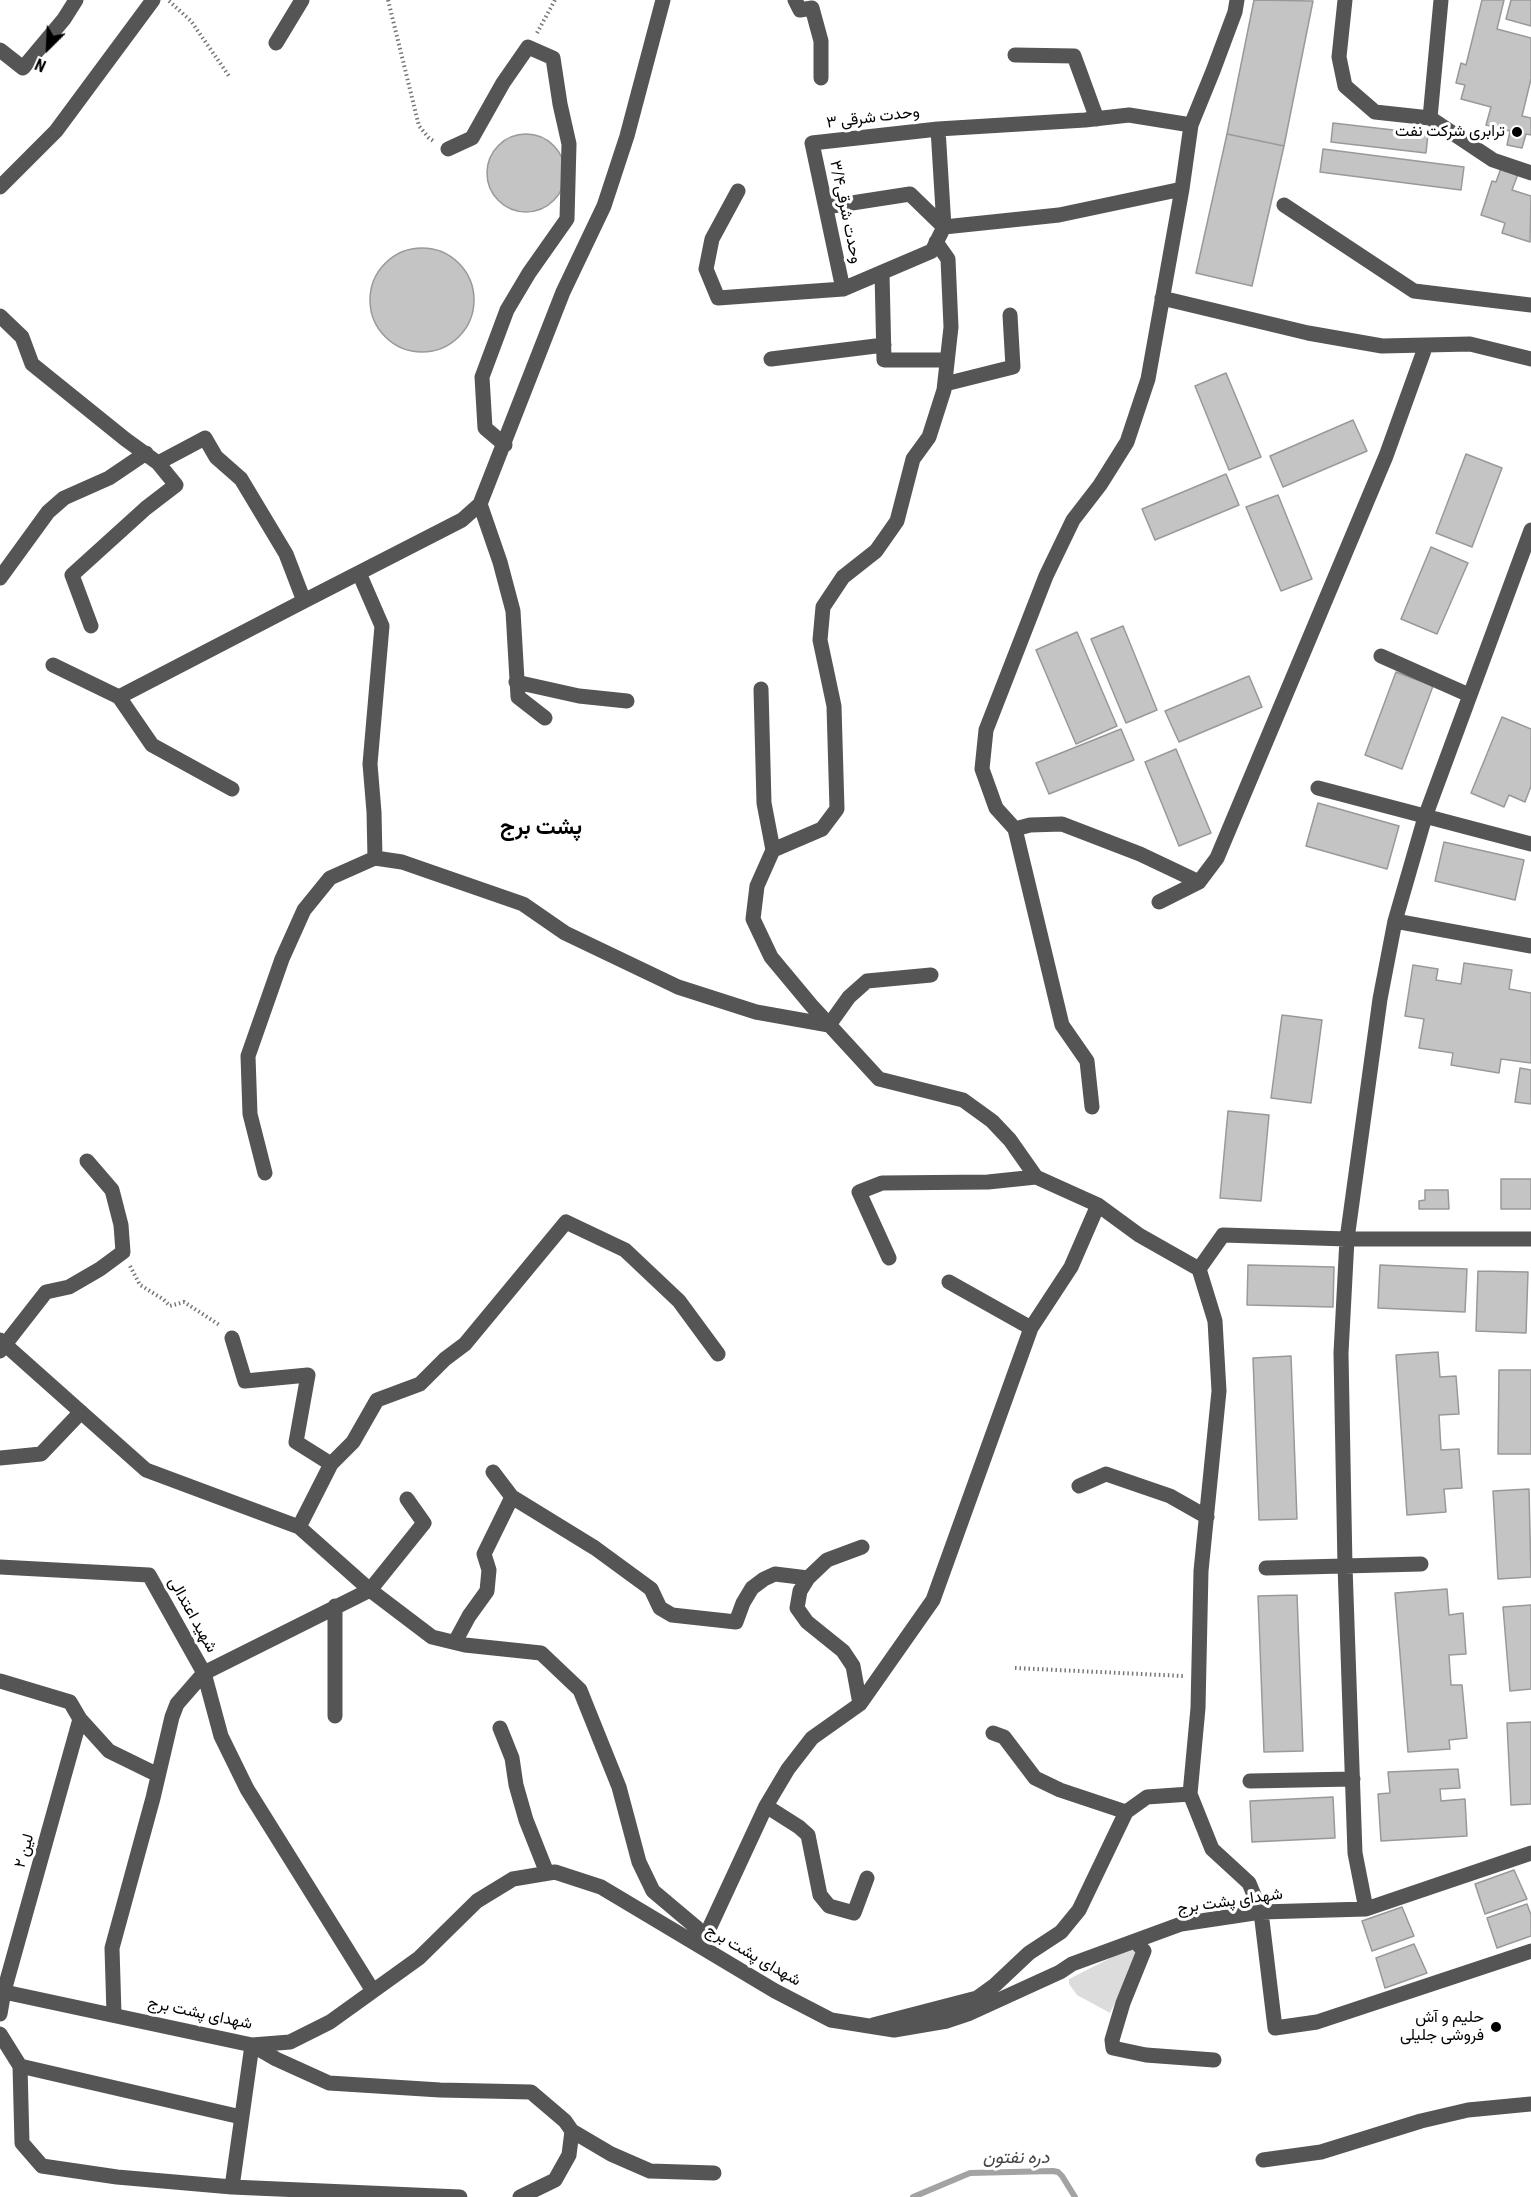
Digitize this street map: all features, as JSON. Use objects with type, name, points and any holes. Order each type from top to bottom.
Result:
[{"type":"street","points":[[0,50],[23,68],[64,19],[76,0]]},
{"type":"street","points":[[0,187],[56,131],[153,0]]},
{"type":"street","points":[[276,44],[302,0]]},
{"type":"street","points":[[119,697],[462,520],[480,504],[563,292],[604,206],[627,136],[663,0]]},
{"type":"street","points":[[795,0],[800,10],[812,8],[821,41],[821,78]]},
{"type":"street","points":[[1092,1107],[1087,1061],[1062,1025],[1015,829],[996,808],[982,769],[986,730],[1046,576],[1073,520],[1127,442],[1148,379],[1182,189],[1191,125],[1235,12],[1237,0]]},
{"type":"street","points":[[1345,0],[1339,57],[1345,86],[1375,112],[1430,118],[1493,160],[1531,173]]},
{"type":"street","points":[[1430,118],[1441,0]]},
{"type":"street","points":[[448,149],[472,138],[503,82],[528,47],[553,58],[569,144],[567,219],[529,273],[507,310],[482,377],[485,428],[504,445]]},
{"type":"street","points":[[1015,55],[1074,56],[1097,118]]},
{"type":"street","name":"وحدت شرقی ۳","points":[[812,143],[938,129],[1129,115],[1191,125]]},
{"type":"street","points":[[738,191],[712,238],[706,269],[718,298],[843,289],[932,251],[944,227],[938,129]]},
{"type":"street","name":"وحدت شرقی۳/۴","points":[[812,143],[843,289]]},
{"type":"street","points":[[826,207],[910,194],[944,227],[1059,216],[1182,189]]},
{"type":"street","points":[[1284,205],[1413,291],[1531,305]]},
{"type":"street","points":[[773,850],[822,829],[837,809],[834,706],[820,640],[823,607],[843,577],[876,551],[897,521],[914,459],[929,437],[945,384],[951,327],[948,259],[936,242]]},
{"type":"street","points":[[882,273],[884,360],[946,360]]},
{"type":"street","points":[[1162,298],[1308,333],[1382,346],[1470,344],[1531,359]]},
{"type":"street","points":[[945,384],[1014,367],[1010,315]]},
{"type":"street","points":[[0,316],[22,337],[32,364],[152,458],[176,485],[146,508],[72,575],[91,626]]},
{"type":"street","points":[[771,359],[884,345]]},
{"type":"street","points":[[1159,902],[1199,882],[1217,858],[1386,456],[1426,345]]},
{"type":"street","points":[[0,578],[48,512],[64,498],[152,458],[204,438],[216,457],[241,479],[286,554],[304,602]]},
{"type":"street","points":[[480,504],[500,562],[513,611],[518,697],[545,718]]},
{"type":"street","points":[[1366,1909],[1355,1853],[1345,1566],[1341,1353],[1347,1239],[1380,999],[1395,921],[1425,817],[1468,695],[1531,530]]},
{"type":"street","points":[[359,573],[382,626],[370,764],[375,858]]},
{"type":"street","points":[[1381,656],[1468,695]]},
{"type":"street","points":[[53,665],[119,697],[152,745],[232,789]]},
{"type":"street","points":[[516,682],[579,696],[627,701]]},
{"type":"street","points":[[761,689],[764,803],[773,850],[757,886],[753,919],[771,957],[879,1079],[963,1100],[992,1121],[1010,1140],[1036,1177]]},
{"type":"street","points":[[1318,788],[1531,844]]},
{"type":"street","points":[[1015,829],[1030,825],[1062,824],[1140,854],[1199,882]]},
{"type":"street","points":[[265,1173],[249,1113],[248,1056],[263,1012],[282,958],[304,910],[330,878],[375,858],[402,862],[523,904],[565,933],[678,987],[756,1012],[829,1025]]},
{"type":"street","points":[[1395,921],[1531,946]]},
{"type":"street","points":[[829,1025],[849,997],[867,981],[931,975]]},
{"type":"street","points":[[87,1161],[112,1190],[121,1225],[123,1252],[69,1287],[46,1292],[2,1345],[146,1470],[299,1527],[370,1590],[432,1637],[465,1645],[541,1653],[580,1690],[619,1787],[639,1862],[653,1891],[699,1937],[766,1806],[788,1769],[812,1738],[860,1704],[933,1600],[1031,1328],[1071,1267],[1098,1205]]},
{"type":"street","points":[[889,1258],[859,1192],[882,1184],[988,1182],[1036,1177],[1098,1205],[1138,1235],[1199,1269],[1215,1321],[1219,1391],[1201,1571],[1198,1708],[1190,1794],[1212,1849],[1249,1883],[1261,1912],[1275,2028],[1317,2022],[1531,1952]]},
{"type":"street","points":[[299,1527],[331,1464],[352,1442],[377,1400],[420,1384],[444,1359],[465,1344],[566,1222],[625,1250],[679,1301],[718,1354]]},
{"type":"street","points":[[1199,1269],[1223,1235],[1347,1239],[1531,1239]]},
{"type":"street","points":[[949,1282],[1031,1328]]},
{"type":"street","points":[[232,1338],[245,1380],[308,1375],[296,1442],[331,1464]]},
{"type":"street","points":[[0,1458],[41,1454],[81,1412]]},
{"type":"street","points":[[493,1472],[512,1497],[595,1548],[651,1589],[660,1608],[672,1615],[736,1622],[752,1588],[764,1579],[775,1574],[808,1578]]},
{"type":"street","points":[[1079,1486],[1106,1474],[1170,1496],[1207,1517]]},
{"type":"street","points":[[455,1642],[469,1616],[487,1591],[489,1570],[484,1554],[512,1497]]},
{"type":"street","points":[[114,2014],[112,1948],[177,1704],[204,1672],[370,1590],[424,1523],[407,1498]]},
{"type":"street","points":[[860,1704],[853,1666],[843,1651],[807,1622],[797,1608],[800,1591],[808,1578],[827,1560],[862,1547]]},
{"type":"street","points":[[1266,1568],[1421,1564]]},
{"type":"street","name":"شهید اعتدالی","points":[[0,1568],[149,1575],[204,1672],[221,1736],[247,1789],[373,1991]]},
{"type":"street","points":[[335,1606],[335,1716]]},
{"type":"street","points":[[0,1681],[70,1702],[80,1719],[109,1751],[158,1775]]},
{"type":"street","name":"لین ۲","points":[[0,2014],[2,1991],[80,1719]]},
{"type":"street","points":[[500,1728],[512,1758],[516,1785],[526,1820],[547,1873]]},
{"type":"street","points":[[993,1733],[1004,1737],[1035,1778],[1060,1790],[1126,1812]]},
{"type":"street","points":[[1250,1781],[1353,1779]]},
{"type":"street","points":[[866,2027],[977,1998],[995,1985],[1029,1953],[1061,1932],[1079,1910],[1126,1812],[1147,1797],[1190,1794]]},
{"type":"street","points":[[766,1806],[808,1835],[820,1895],[829,1906],[854,1913],[867,1878]]},
{"type":"street","name":"شهدای پشت برج","points":[[2,1991],[252,2044],[290,2042],[330,2022],[419,1958],[477,1901],[513,1879],[555,1872],[600,1887],[699,1937],[775,1991],[831,2020],[894,2030],[947,2021],[968,2014],[1060,1972],[1072,1964],[1139,1946],[1152,1935],[1181,1924],[1261,1912],[1366,1909],[1531,1853]]},
{"type":"street","points":[[1139,1946],[1112,2040],[1113,2048],[1146,2055],[1214,2060]]},
{"type":"street","points":[[0,2034],[20,2066],[22,2143],[42,2166],[117,2177],[232,2187],[266,2193],[460,2197]]},
{"type":"street","points":[[232,2187],[252,2044],[276,2059],[329,2083],[396,2088],[531,2092],[565,2121],[572,2131],[611,2154],[650,2171],[714,2173]]},
{"type":"street","points":[[20,2066],[241,2117]]},
{"type":"street","points":[[1263,2160],[1321,2152],[1421,2121],[1468,2110],[1531,2104]]},
{"type":"street","points":[[520,2197],[555,2180],[569,2155],[572,2131]]},
{"type":"path","points":[[168,0],[190,21],[229,76]]},
{"type":"path","points":[[388,0],[419,126],[429,138],[448,149]]},
{"type":"path","points":[[528,47],[546,20],[555,0]]},
{"type":"path","points":[[123,1252],[140,1285],[170,1306],[184,1302],[217,1322],[232,1338]]},
{"type":"path","points":[[1015,1668],[1199,1677]]},
{"type":"shaded area","points":[[1134,1946],[1139,1951],[1110,2013],[1077,1995],[1069,1984],[1069,1979]]},
{"type":"building","points":[[1254,0],[1313,1],[1284,146],[1227,134]]},
{"type":"building","points":[[1482,0],[1504,0],[1497,29],[1531,38],[1531,79],[1522,116],[1531,118],[1531,135],[1526,134],[1522,148],[1507,145],[1510,131],[1486,125],[1491,107],[1461,99],[1465,85],[1456,83],[1461,63],[1466,65]]},
{"type":"building","points":[[1511,0],[1531,0],[1531,26],[1506,19]]},
{"type":"building","points":[[1333,123],[1428,134],[1426,153],[1331,142]]},
{"type":"building","points":[[526,134],[541,137],[554,145],[562,158],[565,173],[562,188],[554,201],[541,209],[526,212],[511,209],[498,201],[490,188],[487,173],[490,158],[498,145],[511,137]]},
{"type":"building","points":[[1227,134],[1284,146],[1252,286],[1196,273]]},
{"type":"building","points":[[1323,149],[1464,167],[1461,190],[1320,172]]},
{"type":"building","points":[[1501,168],[1518,174],[1512,190],[1531,196],[1530,242],[1502,233],[1505,223],[1481,215],[1492,181],[1496,182]]},
{"type":"building","points":[[422,248],[442,252],[459,263],[470,280],[474,300],[470,320],[459,337],[442,348],[422,352],[402,348],[385,337],[374,320],[370,300],[374,280],[385,263],[402,252]]},
{"type":"building","points":[[1226,373],[1261,457],[1229,470],[1195,386]]},
{"type":"building","points":[[1353,420],[1367,451],[1283,487],[1270,456]]},
{"type":"building","points":[[1466,454],[1502,468],[1472,547],[1436,533]]},
{"type":"building","points":[[1226,474],[1239,505],[1155,540],[1142,509]]},
{"type":"building","points":[[1278,495],[1312,579],[1281,591],[1246,507]]},
{"type":"building","points":[[1431,547],[1468,563],[1437,634],[1401,619]]},
{"type":"building","points":[[1123,626],[1157,710],[1126,723],[1091,639]]},
{"type":"building","points":[[1077,632],[1117,726],[1076,744],[1036,650]]},
{"type":"building","points":[[1396,672],[1433,686],[1402,769],[1365,755]]},
{"type":"building","points":[[1249,676],[1262,707],[1179,742],[1165,711]]},
{"type":"building","points":[[1502,717],[1531,729],[1531,786],[1525,802],[1509,795],[1504,807],[1471,793]]},
{"type":"building","points":[[1121,729],[1134,760],[1049,794],[1036,763]]},
{"type":"building","points":[[1176,749],[1211,833],[1179,846],[1145,762]]},
{"type":"building","points":[[1318,803],[1399,826],[1387,869],[1306,846]]},
{"type":"building","points":[[1444,842],[1524,860],[1515,900],[1435,881]]},
{"type":"building","points":[[1464,963],[1512,970],[1509,989],[1531,993],[1531,1063],[1501,1059],[1499,1073],[1451,1065],[1453,1053],[1419,1048],[1424,1019],[1405,1016],[1413,965],[1438,969],[1436,980],[1461,984]]},
{"type":"building","points":[[1282,1015],[1322,1020],[1311,1103],[1271,1098]]},
{"type":"building","points":[[1520,1068],[1531,1070],[1531,1104],[1515,1102]]},
{"type":"building","points":[[1228,1111],[1269,1115],[1261,1201],[1220,1198]]},
{"type":"building","points":[[1501,1179],[1531,1179],[1531,1209],[1501,1209]]},
{"type":"building","points":[[1425,1190],[1448,1190],[1449,1209],[1419,1209],[1419,1201],[1425,1200]]},
{"type":"building","points":[[1248,1265],[1334,1267],[1333,1307],[1247,1305]]},
{"type":"building","points":[[1380,1265],[1467,1269],[1465,1312],[1378,1308]]},
{"type":"building","points":[[1478,1271],[1528,1272],[1526,1333],[1476,1331]]},
{"type":"building","points":[[1438,1352],[1440,1377],[1456,1376],[1459,1414],[1439,1415],[1441,1450],[1459,1449],[1462,1488],[1444,1489],[1446,1512],[1407,1515],[1396,1355]]},
{"type":"building","points":[[1291,1356],[1297,1519],[1259,1520],[1253,1358]]},
{"type":"building","points":[[1499,1370],[1531,1370],[1531,1454],[1498,1454]]},
{"type":"building","points":[[1529,1489],[1531,1577],[1498,1579],[1493,1491]]},
{"type":"building","points":[[1447,1589],[1449,1615],[1463,1613],[1466,1654],[1449,1655],[1451,1685],[1462,1685],[1467,1738],[1449,1740],[1450,1749],[1408,1752],[1395,1593]]},
{"type":"building","points":[[1297,1595],[1303,1751],[1264,1752],[1258,1596]]},
{"type":"building","points":[[1531,1605],[1531,1689],[1510,1691],[1503,1607]]},
{"type":"building","points":[[1531,1722],[1531,1804],[1511,1805],[1507,1723]]},
{"type":"building","points":[[1458,1769],[1460,1788],[1440,1789],[1441,1801],[1465,1799],[1467,1836],[1381,1841],[1378,1794],[1390,1793],[1388,1772]]},
{"type":"building","points":[[1333,1797],[1335,1838],[1252,1842],[1250,1801]]},
{"type":"building","points":[[1514,1870],[1527,1899],[1485,1914],[1475,1884]]},
{"type":"building","points":[[1527,1904],[1531,1915],[1531,1936],[1497,1948],[1487,1918]]},
{"type":"building","points":[[1402,1907],[1414,1936],[1372,1951],[1362,1921]]},
{"type":"building","points":[[1414,1944],[1427,1973],[1385,1988],[1376,1958]]},
{"type":"waterway","name":"دره نفتون","points":[[913,2197],[970,2173],[1053,2171],[1062,2176],[1075,2197]]},
{"type":"place","name":"ترابری شرکت نفت","points":[[1517,132]]},
{"type":"place","name":"حلیم و آش فروشی جلیلی","points":[[1496,2027]]},
{"type":"district","name":"پشت برج","points":[[541,828]]}]
